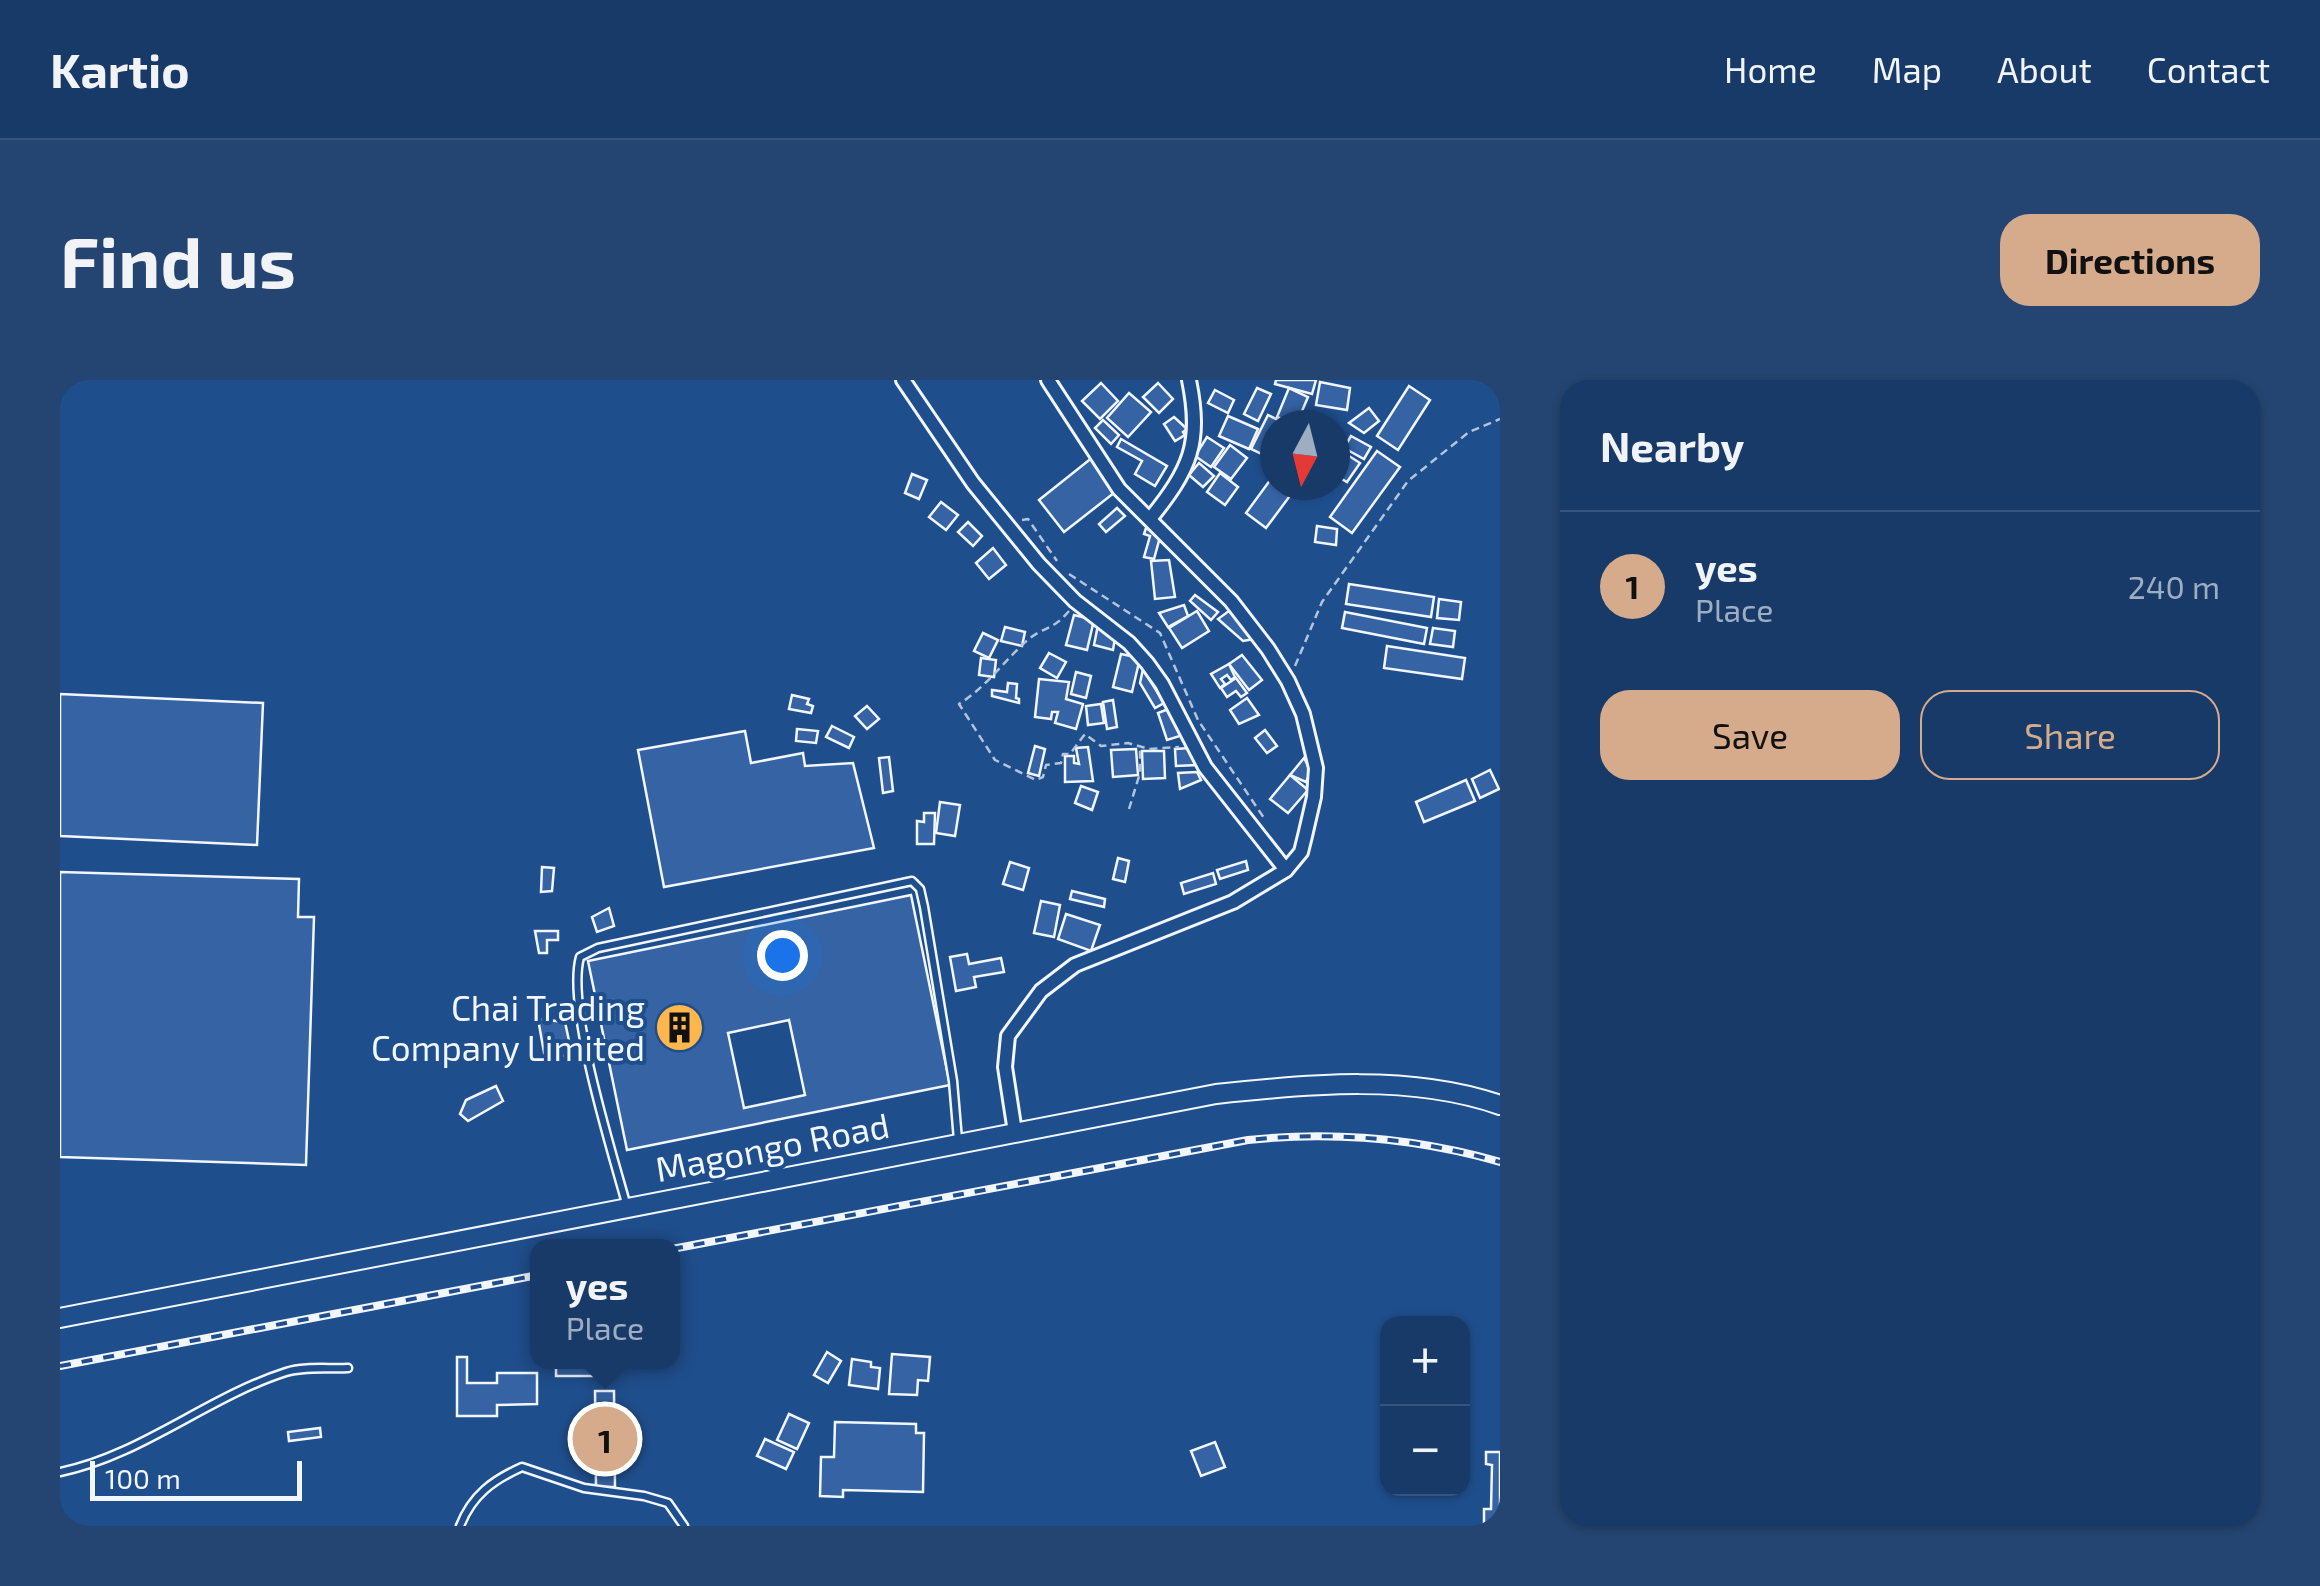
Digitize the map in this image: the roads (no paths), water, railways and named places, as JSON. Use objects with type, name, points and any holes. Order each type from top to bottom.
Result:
[{"type":"street","points":[[903,380],[973,483],[1038,564],[1147,663],[1205,767],[1286,870]]},
{"type":"street","points":[[1014,1132],[1005,1067],[1008,1036],[1041,991],[1076,965],[1234,902],[1286,870],[1306,836],[1316,768],[1303,714],[1288,681],[1231,601],[1119,489],[1048,380]]},
{"type":"street","points":[[1150,520],[1179,476],[1194,444],[1195,408],[1189,380]]},
{"type":"street","name":"Magongo Road","points":[[60,1318],[1216,1094],[1346,1085],[1434,1089],[1500,1105]]},
{"type":"lane","points":[[627,1208],[589,1064],[577,984],[580,957],[598,948],[912,881],[920,888],[924,907],[953,1081],[958,1143]]},
{"type":"lane","points":[[60,1472],[92,1466],[203,1408],[289,1371],[348,1368]]},
{"type":"lane","points":[[460,1526],[486,1486],[522,1467],[584,1488],[668,1503],[684,1526]]},
{"type":"railway","points":[[680,1247],[1248,1140],[1312,1136],[1375,1139],[1437,1147],[1500,1162]]},
{"type":"railway","points":[[60,1366],[530,1277]]},
{"type":"place","name":"Chai Trading Company Limited","points":[[680,1027]]},
{"type":"place","name":"yes","points":[[605,1439]]}]
